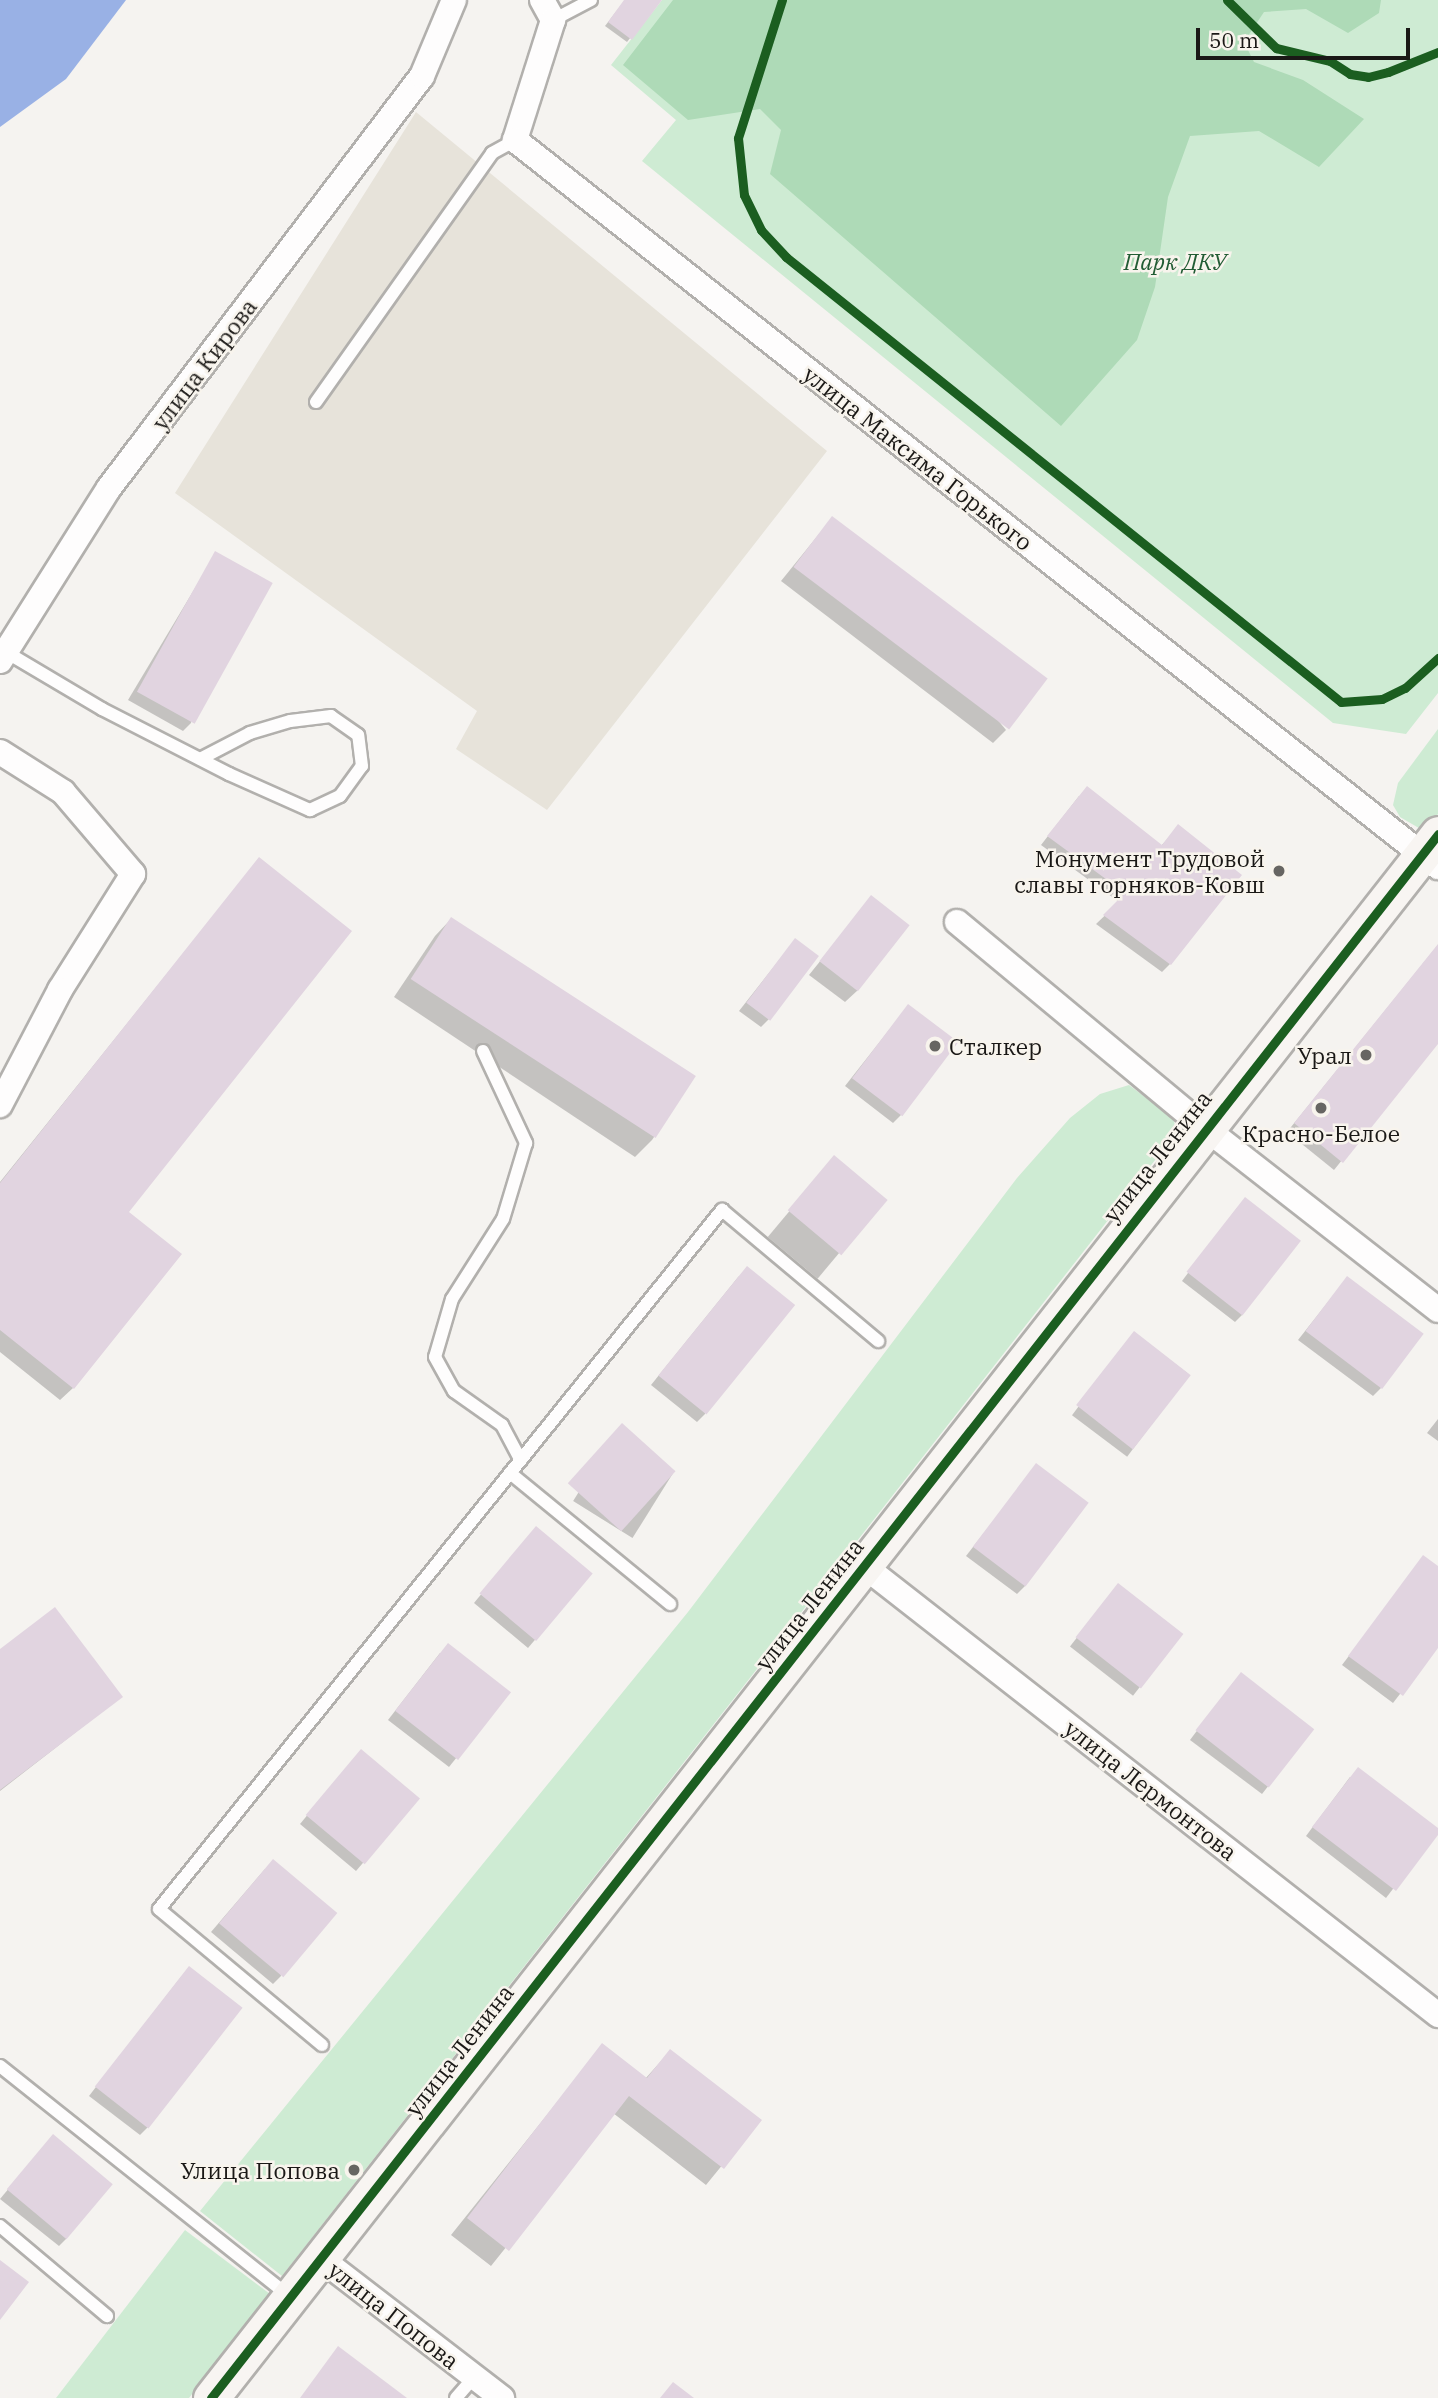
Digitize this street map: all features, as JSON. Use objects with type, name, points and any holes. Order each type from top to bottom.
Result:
[{"type":"street","name":"улица Кирова","points":[[3,656],[109,488],[422,76],[454,0]]},
{"type":"street","points":[[515,139],[547,10]]},
{"type":"street","name":"улица Максима Горького","points":[[515,139],[1433,852]]},
{"type":"street","points":[[0,752],[63,792],[133,874],[60,990],[0,1105]]},
{"type":"street","name":"улица Ленина","points":[[211,2398],[864,1566],[1204,1127],[1433,852]]},
{"type":"street","points":[[957,922],[1204,1127],[1438,1310]]},
{"type":"street","name":"улица Лермонтова","points":[[864,1566],[1438,2015]]},
{"type":"street","name":"улица Попова","points":[[320,2258],[502,2398]]},
{"type":"lane","points":[[547,10],[591,0]]},
{"type":"lane","points":[[316,402],[492,153],[515,139]]},
{"type":"lane","points":[[3,656],[102,709],[229,774],[310,810],[340,796],[362,766],[358,735],[331,716],[290,721],[250,733],[200,759]]},
{"type":"lane","points":[[483,1051],[526,1143],[503,1219],[452,1299],[435,1357],[454,1391],[502,1425],[521,1460]]},
{"type":"lane","points":[[322,2045],[159,1909],[722,1210],[878,1341]]},
{"type":"lane","points":[[510,1473],[670,1604]]},
{"type":"lane","points":[[0,2066],[290,2297]]},
{"type":"lane","points":[[0,2227],[107,2316]]},
{"type":"lane","points":[[456,2398],[474,2377]]},
{"type":"shaded area","points":[[416,112],[827,451],[547,810],[456,749],[477,711],[175,493]]},
{"type":"green space","name":"Парк ДКУ","points":[[662,0],[1438,0],[1438,693],[1406,734],[1333,723],[642,161],[676,120],[611,65]]},
{"type":"green space","points":[[673,0],[1381,0],[1379,13],[1348,33],[1306,9],[1264,12],[1244,42],[1254,62],[1303,80],[1364,119],[1319,167],[1259,131],[1190,136],[1168,197],[1155,287],[1137,340],[1061,426],[770,174],[781,130],[760,109],[688,120],[623,65]]},
{"type":"green space","points":[[1438,729],[1438,814],[1424,831],[1400,817],[1393,805],[1398,783]]},
{"type":"green space","points":[[1129,1085],[1173,1118],[1177,1132],[282,2276],[200,2211],[688,1612],[1017,1178],[1070,1118],[1100,1094]]},
{"type":"green space","points":[[185,2230],[270,2294],[189,2398],[56,2398]]},
{"type":"water","points":[[0,0],[126,0],[66,79],[0,127]]},
{"type":"building","points":[[624,0],[662,0],[632,40],[608,22]]},
{"type":"building","points":[[832,516],[1048,678],[1009,730],[793,567]]},
{"type":"building","points":[[215,551],[273,583],[195,724],[137,692]]},
{"type":"building","points":[[1087,786],[1162,845],[1178,824],[1242,875],[1171,965],[1103,915],[1125,893],[1047,836]]},
{"type":"building","points":[[259,857],[352,931],[129,1212],[182,1254],[74,1389],[0,1330],[0,1183]]},
{"type":"building","points":[[871,895],[910,925],[858,991],[819,961]]},
{"type":"building","points":[[451,917],[696,1076],[656,1138],[411,979]]},
{"type":"building","points":[[795,938],[819,956],[770,1021],[746,1003]]},
{"type":"building","points":[[1438,944],[1438,1044],[1343,1163],[1294,1123]]},
{"type":"building","points":[[908,1004],[958,1042],[902,1116],[852,1078]]},
{"type":"building","points":[[834,1155],[888,1200],[841,1255],[788,1210]]},
{"type":"building","points":[[1245,1197],[1301,1241],[1242,1316],[1187,1272]]},
{"type":"building","points":[[747,1266],[795,1305],[706,1415],[658,1376]]},
{"type":"building","points":[[1347,1276],[1424,1334],[1382,1389],[1305,1331]]},
{"type":"building","points":[[1134,1331],[1191,1375],[1133,1449],[1076,1405]]},
{"type":"building","points":[[622,1423],[676,1471],[621,1531],[568,1483]]},
{"type":"building","points":[[1036,1463],[1089,1503],[1026,1587],[973,1547]]},
{"type":"building","points":[[536,1526],[593,1574],[536,1641],[479,1593]]},
{"type":"building","points":[[1423,1555],[1438,1566],[1438,1648],[1403,1696],[1348,1656]]},
{"type":"building","points":[[1118,1583],[1183,1634],[1141,1688],[1076,1637]]},
{"type":"building","points":[[55,1607],[123,1697],[0,1790],[0,1649]]},
{"type":"building","points":[[448,1643],[511,1692],[458,1760],[395,1711]]},
{"type":"building","points":[[1241,1672],[1314,1729],[1269,1788],[1195,1730]]},
{"type":"building","points":[[361,1749],[420,1798],[365,1864],[306,1815]]},
{"type":"building","points":[[1358,1767],[1438,1828],[1438,1835],[1396,1891],[1312,1827]]},
{"type":"building","points":[[273,1859],[337,1913],[283,1977],[219,1923]]},
{"type":"building","points":[[189,1966],[243,2008],[148,2128],[95,2087]]},
{"type":"building","points":[[602,2043],[647,2078],[670,2049],[762,2120],[724,2169],[629,2096],[509,2251],[467,2218]]},
{"type":"building","points":[[53,2134],[113,2184],[66,2239],[7,2189]]},
{"type":"building","points":[[0,2260],[29,2282],[0,2320]]},
{"type":"building","points":[[338,2346],[407,2398],[300,2398]]},
{"type":"building","points":[[673,2382],[694,2398],[660,2398]]},
{"type":"cycle path","points":[[782,0],[738,138],[744,195],[761,230],[786,257],[1341,702],[1382,699],[1405,688],[1438,658]]},
{"type":"cycle path","points":[[1227,0],[1276,48],[1330,61],[1350,74],[1368,77],[1438,52]]},
{"type":"cycle path","points":[[211,2398],[1438,834]]},
{"type":"place","name":"Монумент Трудовой славы горняков-Ковш","points":[[1279,871]]},
{"type":"place","name":"Сталкер","points":[[935,1046]]},
{"type":"place","name":"Урал","points":[[1366,1055]]},
{"type":"place","name":"Красно-Белое","points":[[1321,1108]]},
{"type":"place","name":"Улица Попова","points":[[354,2170]]}]
